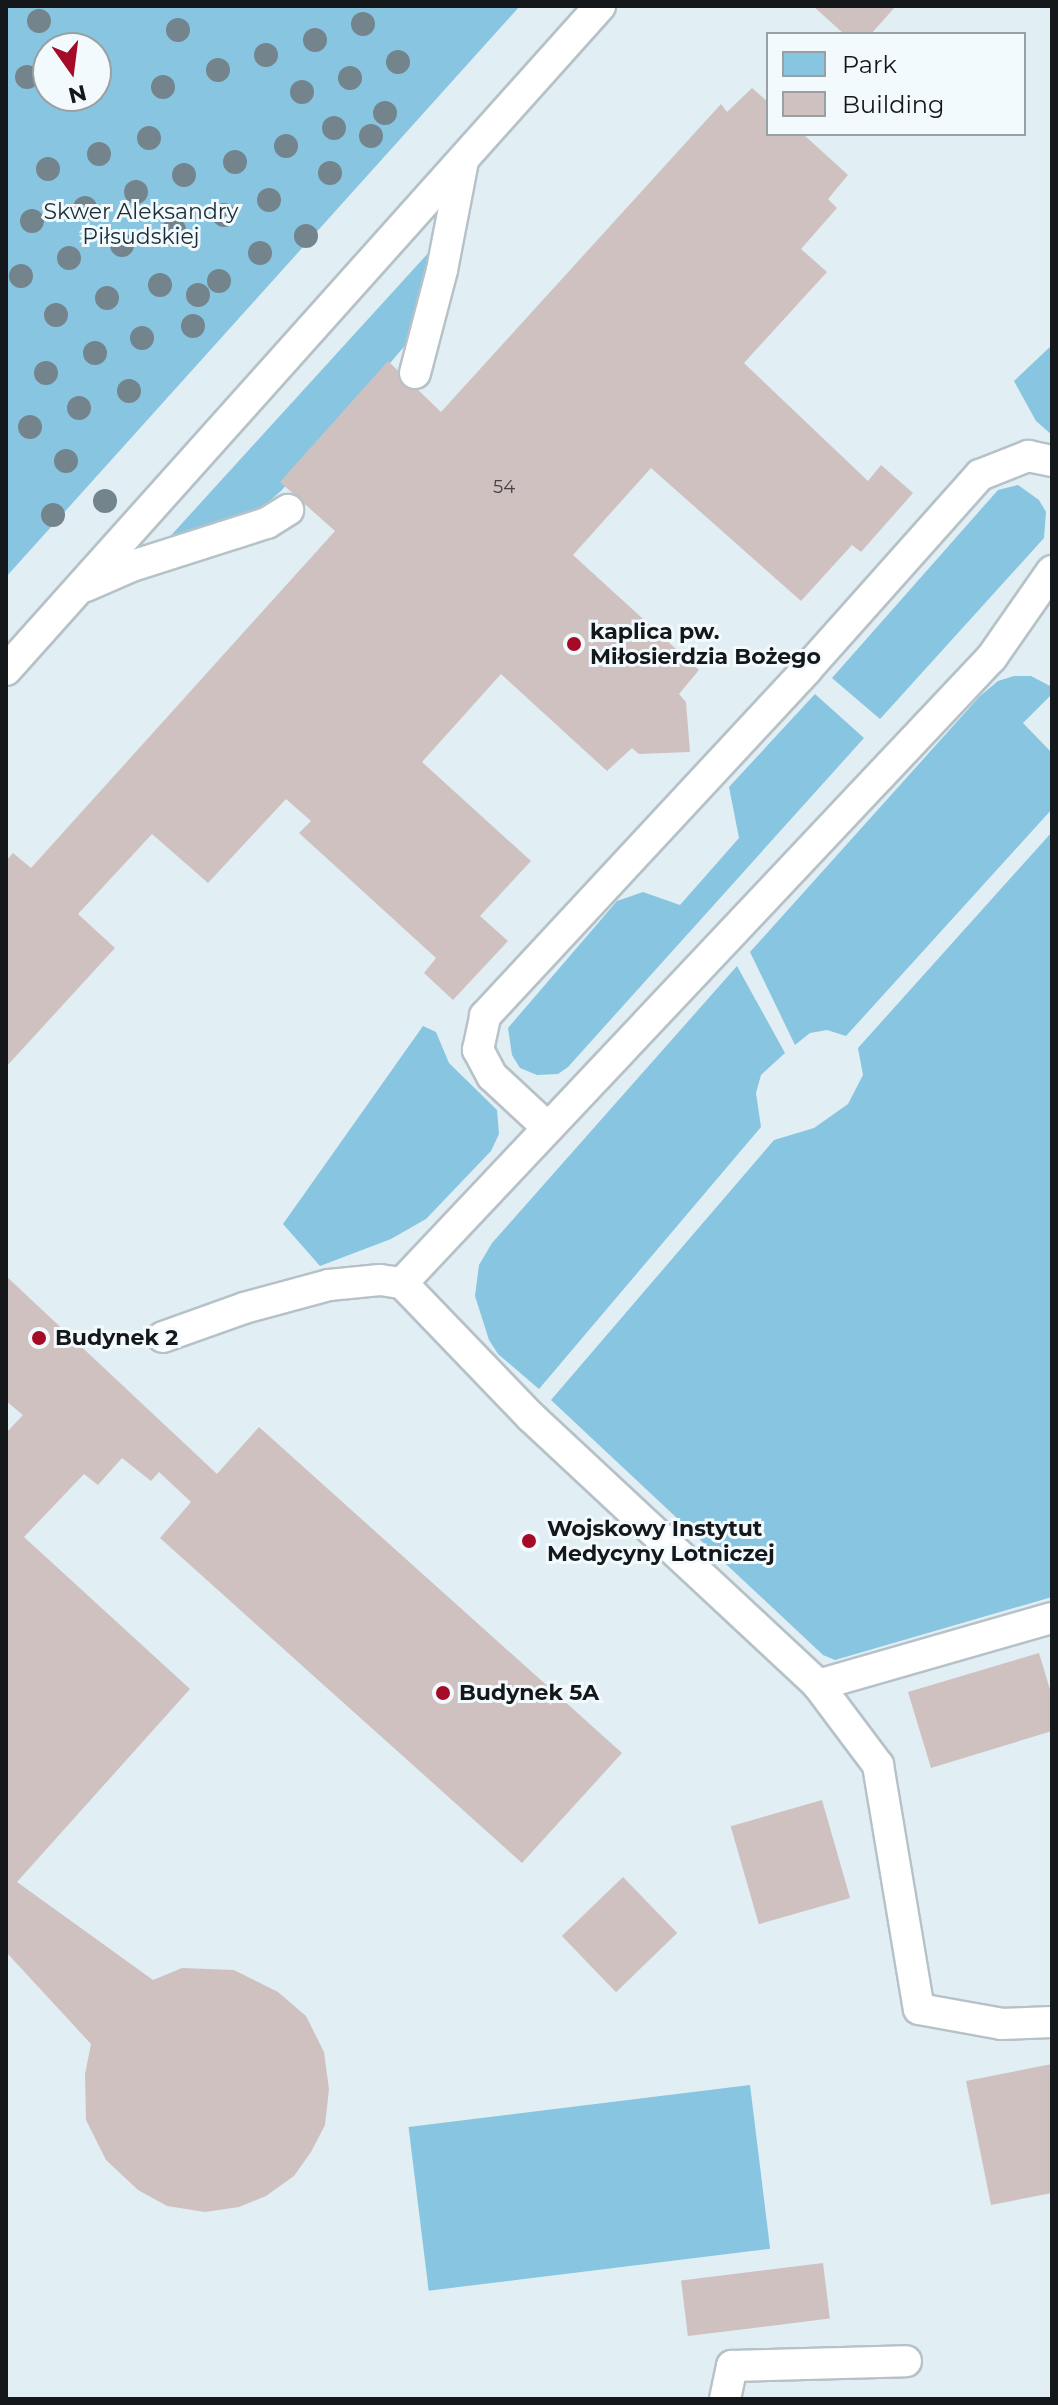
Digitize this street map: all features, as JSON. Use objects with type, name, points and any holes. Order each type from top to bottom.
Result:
[{"type":"lane","points":[[6,670],[600,6]]},
{"type":"lane","points":[[415,373],[442,270],[463,160]]},
{"type":"lane","points":[[548,1128],[492,1076],[478,1050],[485,1016],[796,681],[980,475],[1028,456],[1052,461]]},
{"type":"lane","points":[[77,590],[132,566],[267,523],[288,510]]},
{"type":"lane","points":[[402,1283],[992,657],[1052,571]]},
{"type":"lane","points":[[163,1337],[244,1308],[329,1285],[380,1280],[402,1283],[531,1417],[818,1685],[878,1765],[919,2009],[1002,2024],[1052,2022]]},
{"type":"lane","points":[[818,1685],[1052,1618]]},
{"type":"lane","points":[[725,2399],[732,2366],[906,2361]]},
{"type":"green space","name":"Skwer Aleksandry Piłsudskiej","points":[[6,6],[520,6],[6,577]]},
{"type":"green space","points":[[431,250],[408,342],[281,491],[265,505],[246,515],[165,542]]},
{"type":"green space","points":[[1052,345],[1052,435],[1036,421],[1014,381]]},
{"type":"green space","points":[[1018,485],[1039,500],[1046,512],[1044,538],[880,719],[832,678],[998,490]]},
{"type":"green space","points":[[1014,676],[1031,676],[1052,687],[1052,694],[1023,723],[1052,753],[1052,809],[846,1036],[827,1030],[810,1033],[795,1045],[750,952],[980,696],[998,681]]},
{"type":"green space","points":[[815,694],[864,738],[568,1067],[558,1074],[537,1075],[520,1068],[512,1055],[508,1028],[617,901],[643,892],[680,905],[739,838],[729,787]]},
{"type":"green space","points":[[1052,832],[1052,1597],[835,1660],[823,1655],[551,1400],[774,1140],[814,1128],[848,1104],[863,1075],[858,1048]]},
{"type":"green space","points":[[737,966],[785,1053],[761,1075],[756,1093],[761,1127],[539,1389],[498,1354],[489,1340],[475,1296],[479,1265],[492,1243]]},
{"type":"green space","points":[[423,1026],[436,1032],[449,1063],[497,1110],[499,1134],[491,1151],[426,1219],[391,1239],[320,1266],[283,1224]]},
{"type":"green space","points":[[750,2085],[770,2249],[429,2291],[409,2127]]},
{"type":"building","points":[[813,6],[896,6],[873,32],[842,32]]},
{"type":"building","points":[[752,88],[766,100],[766,136],[805,136],[848,175],[828,199],[837,208],[801,249],[827,272],[744,363],[868,481],[881,465],[913,493],[861,552],[852,545],[801,601],[651,468],[573,555],[699,670],[679,694],[686,702],[690,752],[639,754],[632,748],[607,771],[501,674],[422,762],[531,861],[480,916],[508,941],[453,1000],[424,973],[436,958],[299,833],[311,821],[286,799],[208,883],[152,834],[78,914],[115,948],[6,1067],[6,861],[13,853],[31,868],[335,531],[280,482],[388,361],[441,412],[721,104],[727,112]]},
{"type":"building","points":[[6,1276],[217,1474],[259,1427],[622,1753],[522,1863],[160,1538],[191,1502],[159,1472],[151,1481],[122,1458],[98,1485],[84,1474],[24,1537],[190,1689],[17,1882],[153,1980],[182,1968],[234,1970],[278,1992],[306,2016],[324,2052],[329,2089],[325,2125],[311,2152],[294,2176],[266,2196],[239,2207],[205,2212],[167,2206],[138,2190],[106,2160],[86,2120],[85,2074],[91,2044],[6,1952],[6,1433],[23,1415],[6,1401]]},
{"type":"building","points":[[1039,1653],[1052,1696],[1052,1731],[931,1768],[908,1692]]},
{"type":"building","points":[[822,1800],[850,1898],[759,1924],[731,1826]]},
{"type":"building","points":[[623,1877],[677,1933],[616,1992],[562,1936]]},
{"type":"building","points":[[1052,2064],[1052,2193],[991,2205],[966,2081]]},
{"type":"building","points":[[823,2263],[830,2319],[688,2336],[681,2280]]},
{"type":"place","name":"kaplica pw. Miłosierdzia Bożego","points":[[574,644]]},
{"type":"place","name":"Budynek 2","points":[[39,1338]]},
{"type":"place","name":"Wojskowy Instytut Medycyny Lotniczej","points":[[529,1541]]},
{"type":"place","name":"Budynek 5A","points":[[443,1693]]}]
